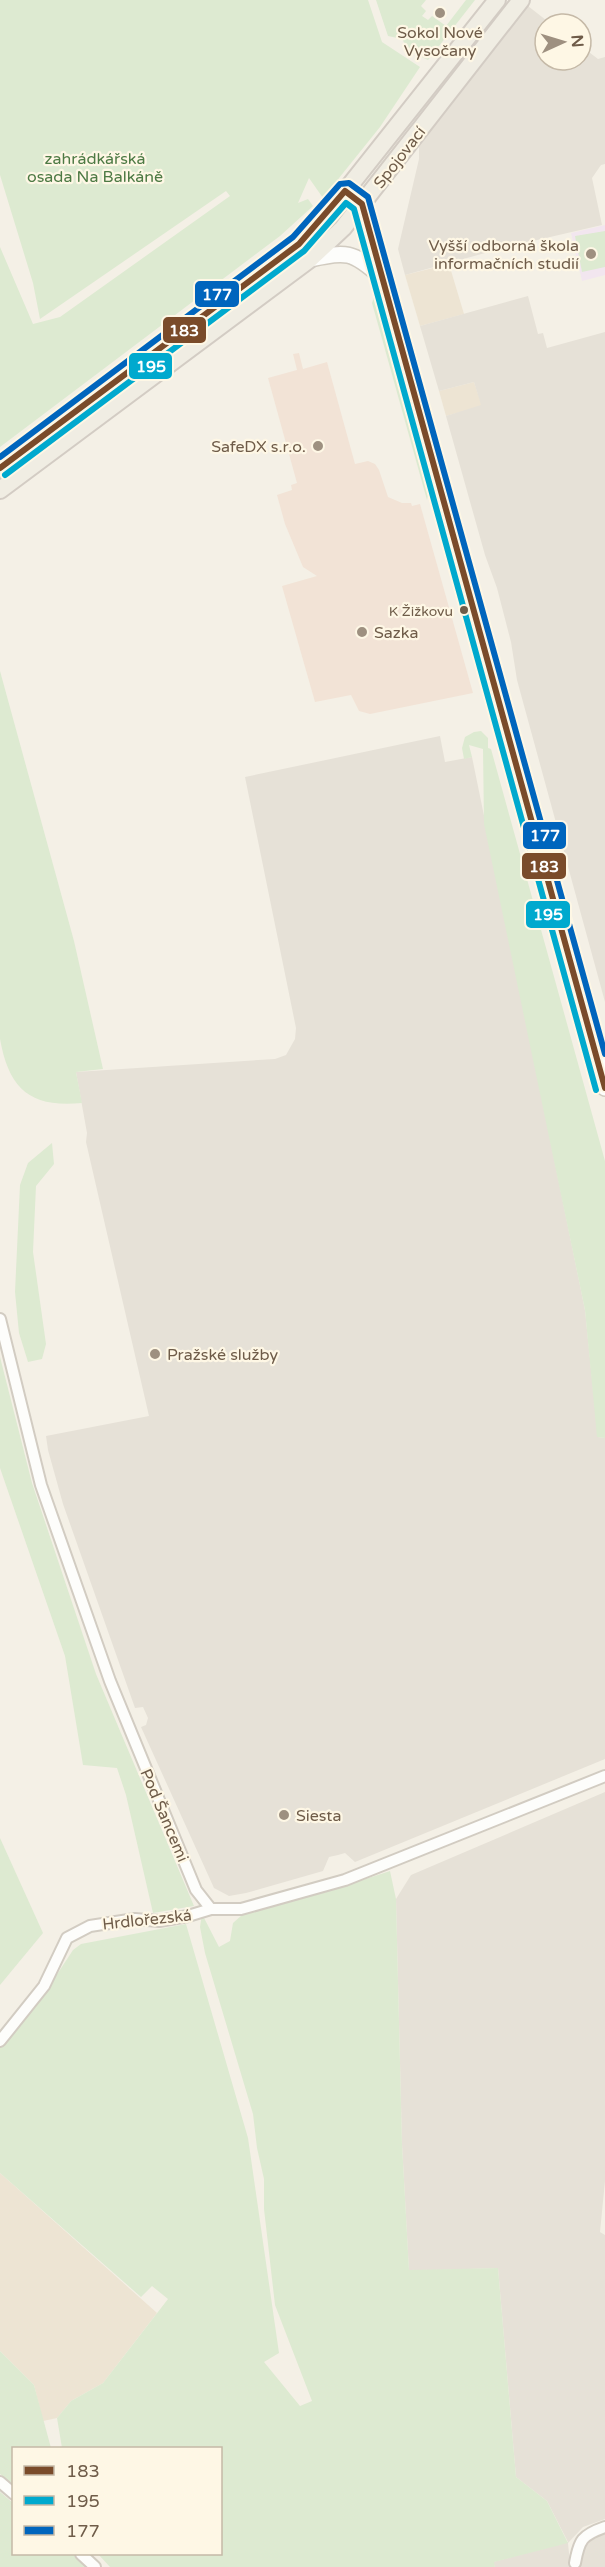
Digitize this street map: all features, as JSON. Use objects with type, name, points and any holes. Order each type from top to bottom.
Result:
[{"type":"main road","name":"Spojovací","points":[[0,468],[299,244],[328,213],[497,0]]},
{"type":"main road","name":"Spojovací","points":[[0,490],[309,259],[343,228],[521,0]]},
{"type":"main road","points":[[345,191],[362,204],[605,1088]]},
{"type":"main road","points":[[309,259],[345,254],[361,258],[380,276]]},
{"type":"street","name":"Pod Šancemi","points":[[0,1319],[41,1485],[110,1681],[196,1890],[211,1910]]},
{"type":"street","points":[[211,1910],[241,1909],[345,1880],[605,1776]]},
{"type":"street","name":"Hrdlořezská","points":[[0,2042],[44,1986],[67,1938],[90,1926],[135,1919],[159,1921],[211,1910]]},
{"type":"street","points":[[0,2482],[12,2492]]},
{"type":"street","points":[[575,2563],[578,2545],[583,2538],[590,2532],[605,2527]]},
{"type":"street","points":[[83,2555],[96,2567]]},
{"type":"shaded area","points":[[528,6],[536,12],[533,12],[533,72],[593,72],[593,55],[598,59],[605,57],[605,164],[601,165],[592,178],[602,225],[507,247],[405,275],[398,249],[419,159],[419,146]]},
{"type":"shaded area","name":"Vyšší odborná škola informačních studií","points":[[605,225],[605,275],[582,281],[571,233]]},
{"type":"shaded area","points":[[449,264],[464,314],[420,326],[405,275]]},
{"type":"shaded area","points":[[528,296],[538,334],[543,333],[547,348],[605,332],[605,1002],[517,680],[511,642],[497,588],[485,555],[446,416],[481,405],[474,382],[439,391],[420,326]]},
{"type":"shaded area","points":[[299,353],[303,369],[327,362],[355,464],[368,461],[375,464],[388,497],[402,503],[411,503],[412,506],[420,504],[473,693],[370,714],[359,711],[351,695],[315,702],[282,586],[317,576],[303,567],[285,524],[277,495],[292,490],[291,485],[297,483],[268,378],[297,370],[293,354]]},
{"type":"shaded area","points":[[474,382],[482,406],[446,416],[439,391]]},
{"type":"shaded area","points":[[440,736],[445,762],[472,757],[585,1310],[598,1437],[605,1438],[605,1759],[355,1862],[345,1853],[329,1857],[323,1871],[229,1896],[214,1888],[141,1727],[146,1725],[148,1718],[143,1707],[135,1708],[63,1504],[48,1450],[46,1436],[149,1416],[86,1142],[87,1133],[76,1072],[275,1059],[286,1055],[295,1039],[296,1028],[245,777]]},
{"type":"shaded area","points":[[605,1792],[605,2181],[600,2232],[605,2235],[605,2519],[583,2527],[568,2543],[570,2564],[592,2540],[605,2533],[605,2567],[495,2567],[493,2562],[568,2542],[547,2501],[516,2477],[498,2268],[409,2271],[402,2144],[396,1899],[411,1875]]},
{"type":"shaded area","points":[[0,2173],[157,2313],[103,2383],[71,2401],[57,2418],[43,2421],[34,2385],[0,2351]]},
{"type":"green space","name":"zahrádkářská osada Na Balkáně","points":[[0,0],[368,0],[382,42],[420,67],[380,127],[323,198],[309,178],[298,203],[308,199],[313,206],[280,236],[0,447],[0,247],[33,324],[60,317],[230,196],[226,191],[40,319],[33,283],[0,175]]},
{"type":"green space","points":[[376,0],[426,0],[421,6],[426,11],[422,16],[428,20],[432,16],[446,26],[466,0],[475,0],[428,60],[409,51],[402,39],[388,36]]},
{"type":"green space","name":"Vyšší odborná škola informačních studií","points":[[605,231],[605,267],[582,272],[575,236]]},
{"type":"green space","points":[[374,297],[428,495],[427,500],[372,303]]},
{"type":"green space","points":[[0,671],[74,941],[103,1069],[76,1072],[82,1103],[49,1102],[25,1092],[9,1071],[0,1039]]},
{"type":"green space","points":[[481,731],[488,738],[488,748],[491,749],[605,1161],[605,1438],[597,1437],[585,1310],[484,824],[483,749],[469,745],[472,757],[464,759],[462,748],[465,737]]},
{"type":"green space","points":[[52,1143],[54,1164],[36,1186],[33,1252],[46,1344],[42,1359],[28,1362],[19,1333],[15,1292],[20,1185],[28,1163]]},
{"type":"green space","points":[[0,1357],[32,1483],[96,1674],[194,1906],[153,1913],[126,1795],[117,1768],[83,1765],[65,1656],[0,1468]]},
{"type":"green space","points":[[0,1838],[43,1933],[0,1985]]},
{"type":"green space","points":[[390,1871],[396,1899],[402,2144],[409,2270],[498,2268],[516,2477],[547,2501],[568,2543],[494,2562],[495,2567],[110,2567],[99,2555],[222,2555],[222,2447],[62,2447],[57,2418],[71,2401],[103,2383],[168,2299],[152,2286],[141,2297],[0,2173],[0,2047],[35,2008],[73,1950],[81,1944],[186,1924],[248,2138],[279,2353],[264,2362],[300,2406],[312,2401],[275,2305],[264,2209],[264,2179],[253,2114],[205,1953],[200,1927],[202,1914],[219,1947],[230,1941],[233,1923],[242,1915],[326,1892]]},
{"type":"green space","points":[[0,2351],[34,2385],[51,2447],[12,2447],[12,2484],[0,2474]]},
{"type":"green space","points":[[0,2492],[12,2502],[12,2555],[73,2555],[87,2567],[0,2567]]},
{"type":"transit line","name":"177","points":[[0,457],[293,237],[340,184],[349,183],[368,197],[605,1054]]},
{"type":"transit line","name":"183","points":[[0,468],[299,244],[345,191],[362,204],[605,1088]]},
{"type":"transit line","name":"195","points":[[5,475],[304,251],[346,203],[354,209],[596,1090]]},
{"type":"place","name":"Sokol Nové Vysočany","points":[[440,13]]},
{"type":"place","name":"Vyšší odborná škola informačních studií","points":[[591,254]]},
{"type":"place","name":"SafeDX s.r.o.","points":[[318,446]]},
{"type":"place","name":"K Žižkovu","points":[[464,610]]},
{"type":"place","name":"Sazka","points":[[362,632]]},
{"type":"place","name":"Pražské služby","points":[[155,1354]]},
{"type":"place","name":"Siesta","points":[[284,1815]]}]
